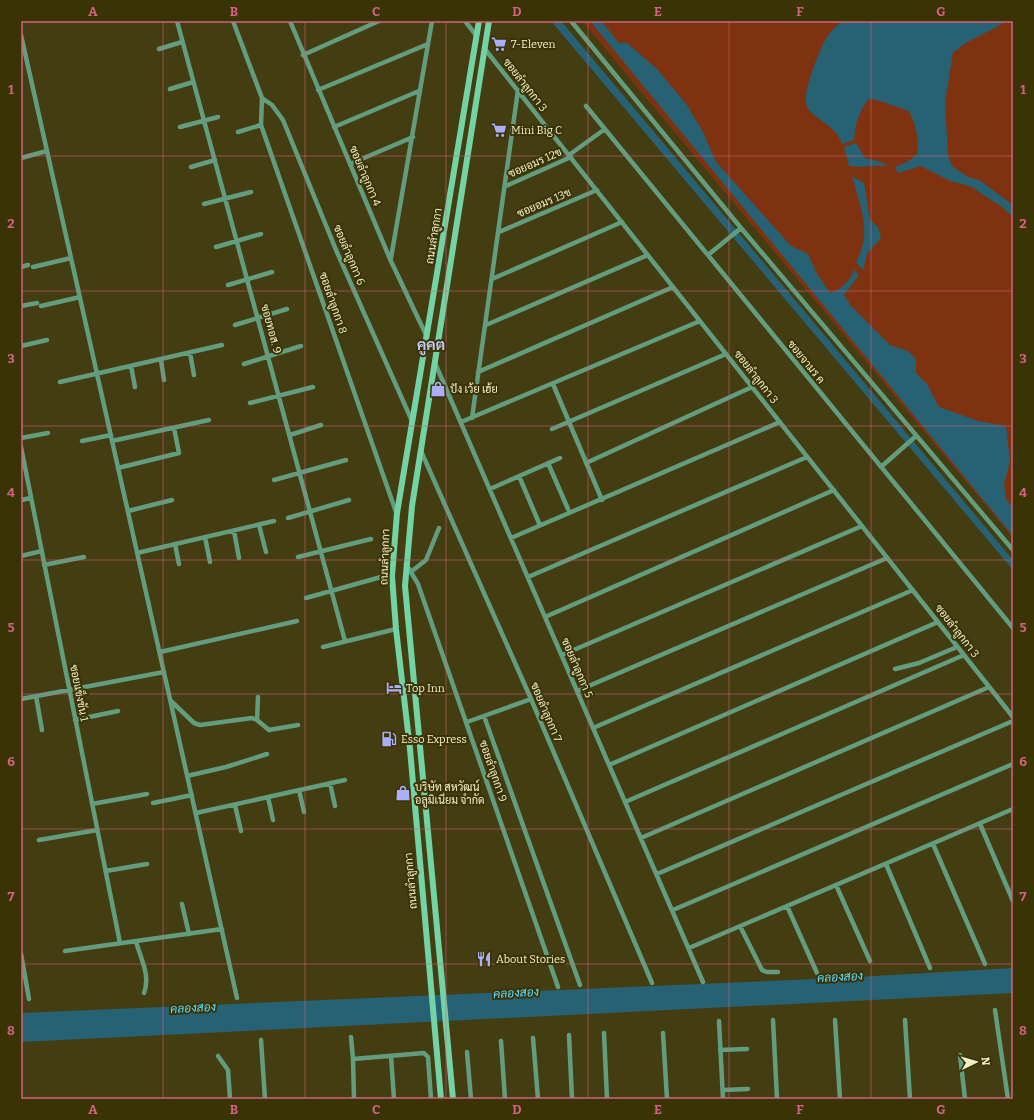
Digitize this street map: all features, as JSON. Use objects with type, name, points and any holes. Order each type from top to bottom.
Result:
[{"type":"main road","name":"ถนนลำลูกกา","points":[[441,1099],[436,1061],[428,959],[392,576],[397,513],[479,21]]},
{"type":"main road","name":"ถนนลำลูกกา","points":[[453,1099],[405,586],[412,506],[420,450],[489,21]]},
{"type":"main road","points":[[402,678],[413,676]]},
{"type":"street","name":"ซอยทอส. 9","points":[[177,21],[310,511],[322,550],[345,641]]},
{"type":"street","points":[[233,21],[262,98]]},
{"type":"street","name":"ซอยลำลูกกา 4","points":[[290,21],[390,259],[427,337]]},
{"type":"street","points":[[303,55],[379,21]]},
{"type":"street","points":[[390,259],[413,137],[419,90],[432,21]]},
{"type":"street","points":[[465,21],[476,35]]},
{"type":"street","points":[[571,21],[742,228],[1013,550]]},
{"type":"street","points":[[21,35],[237,998]]},
{"type":"street","points":[[159,48],[182,42]]},
{"type":"street","points":[[318,90],[428,44]]},
{"type":"street","name":"ซอยลำลูกกา 3","points":[[484,48],[1013,717]]},
{"type":"street","points":[[170,89],[193,82]]},
{"type":"street","points":[[334,126],[419,90]]},
{"type":"street","points":[[472,418],[506,186],[518,90]]},
{"type":"street","name":"ซอยลำลูกกา 8","points":[[262,98],[261,126],[397,513]]},
{"type":"street","name":"ซอยลำลูกกา 6","points":[[262,98],[272,105],[282,120],[336,250],[413,424]]},
{"type":"street","name":"ซอยจามร ค","points":[[586,106],[1013,628]]},
{"type":"street","points":[[180,127],[218,117]]},
{"type":"street","points":[[238,132],[261,126]]},
{"type":"street","name":"ซอยอมร 12ข","points":[[506,186],[570,156],[605,129]]},
{"type":"street","points":[[350,164],[413,137]]},
{"type":"street","points":[[21,158],[47,151]]},
{"type":"street","points":[[191,166],[215,160]]},
{"type":"street","name":"ซอยอมร 13ข","points":[[499,232],[597,190]]},
{"type":"street","points":[[204,204],[251,192]]},
{"type":"street","points":[[492,279],[622,222]]},
{"type":"street","points":[[708,255],[742,228]]},
{"type":"street","points":[[216,247],[262,234]]},
{"type":"street","points":[[486,325],[648,255]]},
{"type":"street","points":[[21,267],[71,258]]},
{"type":"street","points":[[228,285],[272,272]]},
{"type":"street","points":[[478,372],[673,287]]},
{"type":"street","points":[[21,306],[80,297]]},
{"type":"street","points":[[235,325],[287,309]]},
{"type":"street","points":[[461,422],[700,321]]},
{"type":"street","points":[[21,346],[47,340]]},
{"type":"street","points":[[60,382],[222,345]]},
{"type":"street","points":[[244,364],[301,346]]},
{"type":"street","points":[[190,353],[194,375]]},
{"type":"street","points":[[552,429],[726,354]]},
{"type":"street","points":[[160,360],[164,380]]},
{"type":"street","name":"ซอยลำลูกกา 5","points":[[434,362],[703,982]]},
{"type":"street","points":[[130,366],[135,387]]},
{"type":"street","points":[[552,384],[602,500]]},
{"type":"street","points":[[250,403],[313,387]]},
{"type":"street","points":[[586,463],[752,387]]},
{"type":"street","points":[[112,441],[209,420]]},
{"type":"street","points":[[511,538],[780,422]]},
{"type":"street","points":[[290,435],[321,426]]},
{"type":"street","points":[[118,468],[179,453],[174,428]]},
{"type":"street","points":[[21,438],[48,433]]},
{"type":"street","points":[[82,441],[111,435]]},
{"type":"street","points":[[881,467],[916,436]]},
{"type":"street","name":"ซอยแข็งขัน 1","points":[[21,447],[120,943]]},
{"type":"street","name":"ซอยลำลูกกา 7","points":[[420,450],[531,699],[652,983]]},
{"type":"street","points":[[528,577],[807,457]]},
{"type":"street","points":[[490,489],[560,458]]},
{"type":"street","points":[[274,480],[346,460]]},
{"type":"street","points":[[548,463],[568,509]]},
{"type":"street","points":[[519,476],[539,523]]},
{"type":"street","points":[[545,617],[834,490]]},
{"type":"street","points":[[21,500],[31,498]]},
{"type":"street","points":[[128,511],[172,500]]},
{"type":"street","points":[[288,518],[349,500]]},
{"type":"street","points":[[137,554],[274,521]]},
{"type":"street","points":[[259,525],[266,552]]},
{"type":"street","points":[[562,655],[862,526]]},
{"type":"street","points":[[412,571],[426,560],[439,528]]},
{"type":"street","points":[[234,531],[239,558]]},
{"type":"street","points":[[205,537],[210,562]]},
{"type":"street","points":[[298,557],[371,539]]},
{"type":"street","points":[[175,544],[179,564]]},
{"type":"street","points":[[21,556],[42,551]]},
{"type":"street","points":[[44,565],[84,557]]},
{"type":"street","points":[[578,691],[887,558]]},
{"type":"street","name":"ซอยลำลูกกา 9","points":[[406,564],[412,571],[418,584],[558,987]]},
{"type":"street","points":[[306,598],[381,577]]},
{"type":"street","points":[[593,728],[913,590]]},
{"type":"street","points":[[160,652],[297,621]]},
{"type":"street","points":[[609,765],[938,622]]},
{"type":"street","points":[[323,648],[345,641],[396,629]]},
{"type":"street","points":[[895,669],[919,663],[957,647]]},
{"type":"street","points":[[625,802],[964,655]]},
{"type":"street","points":[[21,699],[164,672]]},
{"type":"street","points":[[641,838],[989,687]]},
{"type":"street","points":[[36,696],[42,730]]},
{"type":"street","points":[[257,720],[258,697]]},
{"type":"street","points":[[467,722],[531,699]]},
{"type":"street","points":[[171,701],[194,723],[200,725],[244,718],[257,720],[269,730],[298,725]]},
{"type":"street","points":[[75,720],[118,711]]},
{"type":"street","points":[[484,716],[580,985]]},
{"type":"street","points":[[657,874],[1013,721]]},
{"type":"street","points":[[188,776],[226,767],[267,754]]},
{"type":"street","points":[[673,910],[1013,764]]},
{"type":"street","points":[[196,813],[345,780]]},
{"type":"street","points":[[330,783],[335,806]]},
{"type":"street","points":[[299,790],[304,812]]},
{"type":"street","points":[[92,804],[146,794]]},
{"type":"street","points":[[153,803],[192,795]]},
{"type":"street","points":[[268,797],[273,820]]},
{"type":"street","points":[[235,805],[241,831]]},
{"type":"street","points":[[689,948],[1013,809]]},
{"type":"street","points":[[980,824],[1013,901]]},
{"type":"street","points":[[39,840],[98,830]]},
{"type":"street","points":[[933,844],[985,964]]},
{"type":"street","points":[[106,871],[147,864]]},
{"type":"street","points":[[886,864],[930,968]]},
{"type":"street","points":[[836,885],[870,961]]},
{"type":"street","points":[[182,904],[189,934]]},
{"type":"street","points":[[787,906],[817,973]]},
{"type":"street","points":[[740,926],[762,970],[767,972],[778,972]]},
{"type":"street","points":[[65,951],[222,929]]},
{"type":"street","points":[[136,941],[148,982],[144,993]]},
{"type":"street","points":[[21,954],[29,999]]},
{"type":"street","points":[[995,1010],[1008,1099]]},
{"type":"street","points":[[772,1020],[777,1099]]},
{"type":"street","points":[[836,1020],[840,1099]]},
{"type":"street","points":[[906,1020],[910,1099]]},
{"type":"street","points":[[719,1021],[723,1099]]},
{"type":"street","points":[[604,1033],[607,1099]]},
{"type":"street","points":[[663,1033],[666,1099]]},
{"type":"street","points":[[569,1035],[572,1099]]},
{"type":"street","points":[[351,1037],[354,1099]]},
{"type":"street","points":[[533,1038],[538,1099]]},
{"type":"street","points":[[261,1040],[265,1099]]},
{"type":"street","points":[[501,1041],[505,1099]]},
{"type":"street","points":[[720,1050],[747,1049]]},
{"type":"street","points":[[467,1052],[470,1099]]},
{"type":"street","points":[[352,1059],[426,1054],[428,1057],[431,1099]]},
{"type":"street","points":[[960,1054],[965,1099]]},
{"type":"street","points":[[218,1056],[228,1070],[230,1099]]},
{"type":"street","points":[[391,1056],[394,1099]]},
{"type":"street","points":[[723,1090],[748,1089]]},
{"type":"shaded area","points":[[582,21],[1013,21],[1013,538]]},
{"type":"water","points":[[551,21],[561,21],[1013,560],[1013,570]]},
{"type":"water","points":[[590,21],[601,21],[619,43],[627,43],[657,69],[687,105],[703,132],[716,162],[791,246],[808,254],[817,274],[830,293],[838,290],[845,284],[854,270],[859,275],[844,295],[851,306],[890,345],[908,351],[916,359],[916,373],[927,384],[939,407],[978,421],[1006,426],[1010,461],[1004,485],[1006,499],[1013,508],[1013,536]]},
{"type":"water","points":[[842,21],[1008,21],[964,44],[953,53],[945,102],[948,154],[952,166],[968,177],[979,180],[1013,205],[1013,217],[1002,207],[970,186],[950,181],[921,166],[898,173],[895,167],[909,161],[917,154],[918,142],[909,111],[877,100],[869,99],[858,118],[854,140],[842,144],[836,133],[808,109],[806,95],[816,62],[828,35]]},
{"type":"water","points":[[856,143],[865,158],[881,162],[888,166],[849,166],[844,147]]},
{"type":"water","points":[[852,176],[864,183],[870,220],[878,227],[881,238],[867,254],[863,270],[856,262],[864,240],[864,230],[861,208]]},
{"type":"water","name":"คลองสอง","points":[[1013,968],[1013,993],[21,1042],[21,1013],[840,978]]},
{"type":"place","name":"7-Eleven","points":[[499,44]]},
{"type":"place","name":"Mini Big C","points":[[499,130]]},
{"type":"place","name":"ปัง เว้ย เฮ้ย","points":[[438,389]]},
{"type":"place","name":"Top Inn","points":[[394,688]]},
{"type":"place","name":"Esso Express","points":[[389,739]]},
{"type":"place","name":"บริษัท สหวัฒน์ อลูมิเนียม จำกัด","points":[[403,793]]},
{"type":"place","name":"About Stories","points":[[484,959]]},
{"type":"district","name":"คูคต","points":[[431,345]]}]
